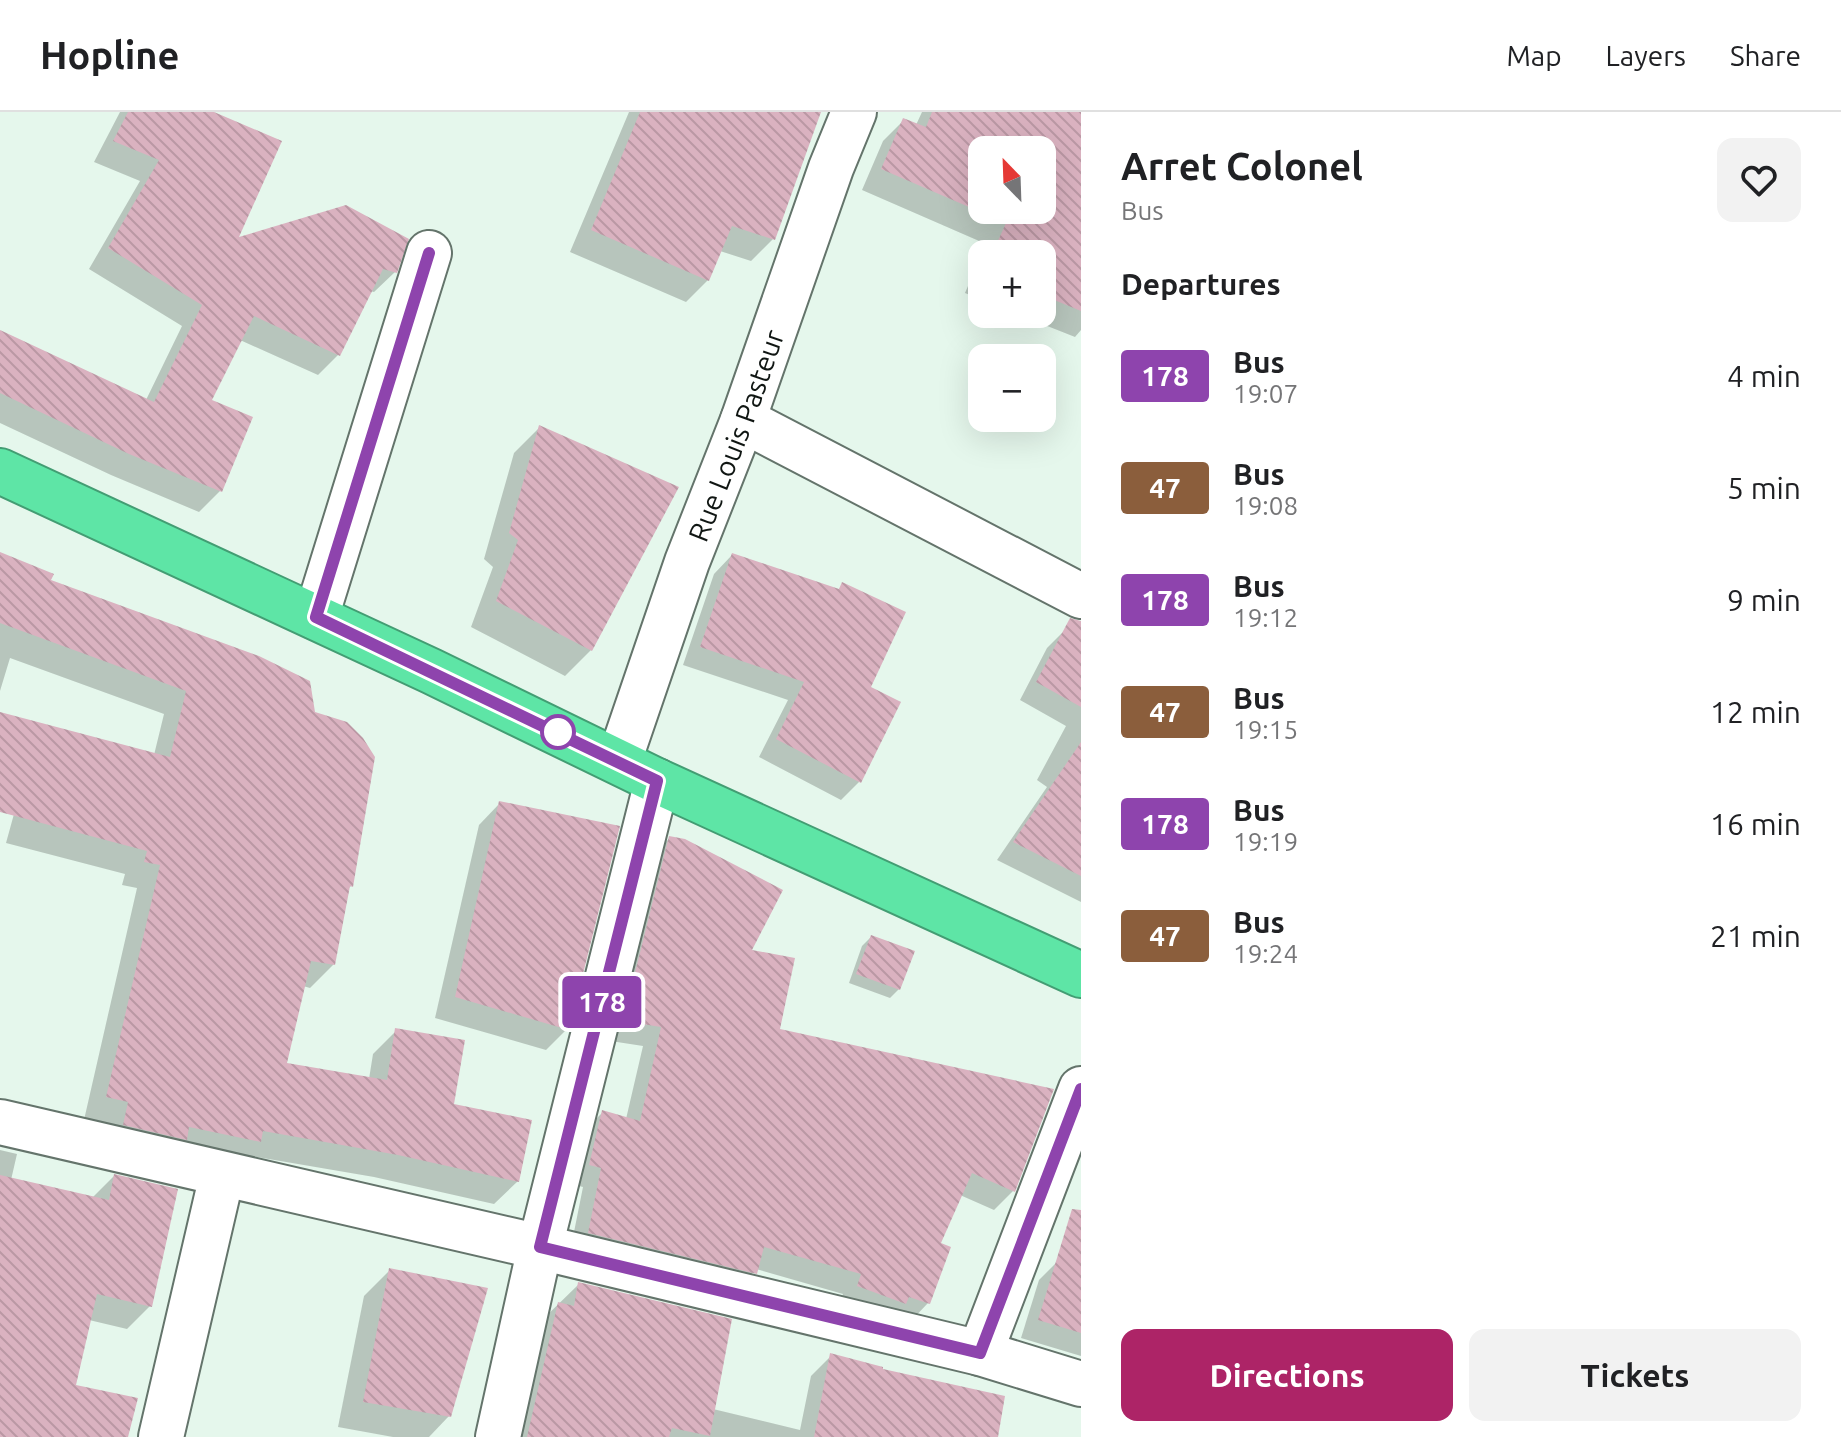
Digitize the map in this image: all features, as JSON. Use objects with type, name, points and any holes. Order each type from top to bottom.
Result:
[{"type":"highway","points":[[0,471],[316,617],[657,781],[1081,975]]},
{"type":"street","name":"Rue Louis Pasteur","points":[[619,761],[687,562],[743,420],[831,168],[854,112]]},
{"type":"street","points":[[316,617],[429,253]]},
{"type":"street","points":[[743,420],[1081,596]]},
{"type":"street","points":[[498,1437],[540,1247],[657,781]]},
{"type":"street","points":[[980,1353],[1081,1089]]},
{"type":"street","points":[[0,1122],[980,1353],[1081,1384]]},
{"type":"street","points":[[161,1437],[222,1175]]},
{"type":"building","points":[[128,112],[214,112],[282,141],[239,237],[346,205],[409,239],[397,273],[383,269],[340,356],[254,316],[212,400],[253,417],[222,492],[129,454],[0,393],[0,330],[154,402],[202,305],[108,248],[159,160],[113,141]]},
{"type":"building","points":[[640,112],[821,112],[775,240],[732,226],[709,281],[591,230]]},
{"type":"building","points":[[932,112],[1081,112],[1081,311],[1056,301],[1056,240],[998,240],[1006,224],[1056,224],[1056,136],[968,136],[968,207],[881,169],[903,118],[926,127]]},
{"type":"building","points":[[539,425],[679,487],[592,651],[496,601],[518,540],[509,533]]},
{"type":"building","points":[[0,552],[54,574],[51,580],[259,656],[310,681],[315,712],[347,722],[363,738],[375,757],[353,887],[350,886],[335,965],[311,961],[287,1063],[387,1080],[395,1028],[465,1040],[454,1104],[532,1120],[519,1182],[398,1155],[263,1131],[261,1142],[189,1127],[187,1140],[123,1125],[128,1102],[106,1097],[160,865],[144,862],[147,851],[0,812],[0,712],[170,757],[186,691],[0,623]]},
{"type":"building","points":[[732,553],[839,589],[842,582],[906,612],[871,687],[901,702],[861,783],[776,739],[804,682],[700,647]]},
{"type":"building","points":[[1070,618],[1081,621],[1081,707],[1036,682]]},
{"type":"building","points":[[1081,742],[1081,876],[1013,842]]},
{"type":"building","points":[[499,801],[620,826],[569,1030],[455,997]]},
{"type":"building","points":[[669,836],[685,839],[783,890],[752,950],[795,958],[780,1029],[1054,1089],[1015,1192],[972,1173],[941,1243],[951,1247],[930,1304],[909,1297],[906,1304],[857,1286],[861,1274],[764,1247],[757,1274],[588,1233],[601,1168],[589,1165],[602,1110],[640,1121],[661,1027],[623,1021]]},
{"type":"building","points":[[871,935],[915,951],[900,990],[856,974]]},
{"type":"building","points":[[114,1174],[178,1189],[152,1307],[97,1294],[76,1385],[138,1398],[128,1437],[0,1437],[0,1175],[109,1200]]},
{"type":"building","points":[[1072,1209],[1081,1210],[1081,1333],[1038,1320]]},
{"type":"building","points":[[389,1268],[488,1288],[451,1417],[363,1402]]},
{"type":"building","points":[[578,1282],[732,1319],[710,1436],[672,1428],[669,1437],[527,1437],[558,1302],[574,1306]]},
{"type":"building","points":[[830,1353],[883,1369],[1005,1396],[998,1437],[814,1437]]},
{"type":"bus line","name":"178","points":[[429,253],[316,617],[657,781],[540,1247],[980,1353],[1081,1089]]}]
